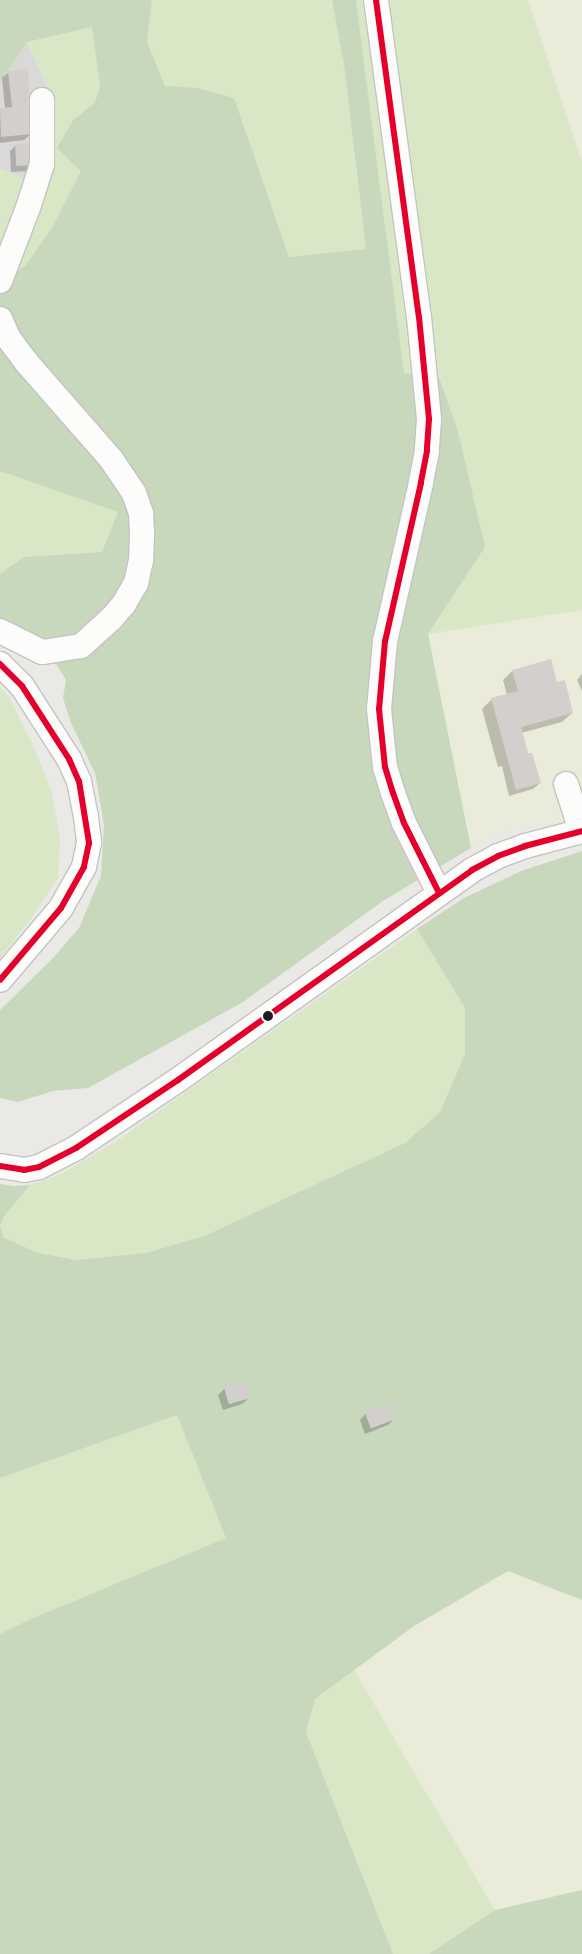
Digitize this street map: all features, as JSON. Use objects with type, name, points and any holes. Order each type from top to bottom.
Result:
[{"type":"street","points":[[376,0],[419,317],[429,419],[427,451],[421,483],[385,640],[379,709],[386,767],[393,793],[404,823],[439,893]]},
{"type":"street","points":[[0,281],[29,205],[42,164],[42,100]]},
{"type":"street","points":[[0,318],[9,339],[27,363],[111,460],[134,493],[141,513],[142,535],[141,560],[136,583],[112,618],[81,646],[42,652],[0,630]]},
{"type":"street","points":[[0,664],[22,686],[69,759],[79,781],[89,843],[84,867],[61,908],[0,980]]},
{"type":"street","points":[[0,1166],[24,1170],[39,1167],[76,1148],[178,1080],[472,870],[498,856],[548,839],[581,831],[566,784]]},
{"type":"shaded area","points":[[27,42],[52,97],[31,181],[0,169],[0,82]]},
{"type":"green space","points":[[0,0],[152,0],[147,42],[165,86],[198,88],[234,98],[289,257],[366,249],[344,65],[332,0],[356,0],[404,373],[440,379],[458,431],[485,547],[428,634],[471,848],[383,901],[243,1002],[88,1088],[53,1091],[18,1102],[0,1098],[0,1010],[53,958],[79,928],[101,876],[104,825],[95,773],[71,723],[63,698],[66,680],[40,637],[0,621],[0,574],[24,557],[102,552],[118,512],[0,471],[0,281],[26,265],[53,226],[81,171],[57,148],[73,120],[95,103],[100,86],[92,27],[27,42],[0,82]]},
{"type":"green space","points":[[152,0],[332,0],[344,65],[366,250],[289,257],[234,99],[198,88],[165,87],[147,42]]},
{"type":"green space","points":[[356,0],[528,0],[582,162],[582,610],[428,634],[485,547],[458,431],[441,379],[404,374]]},
{"type":"green space","points":[[528,0],[582,0],[582,162]]},
{"type":"green space","points":[[93,27],[100,86],[95,104],[73,120],[81,171],[53,226],[26,265],[5,278],[52,97],[27,42]]},
{"type":"green space","points":[[0,169],[31,181],[0,267]]},
{"type":"green space","points":[[0,471],[119,511],[102,552],[25,557],[0,574]]},
{"type":"green space","points":[[582,610],[582,807],[577,820],[541,822],[497,834],[471,848],[428,634]]},
{"type":"green space","points":[[0,687],[9,697],[34,747],[52,793],[60,838],[58,878],[31,919],[0,958]]},
{"type":"green space","points":[[582,851],[582,1600],[508,1571],[414,1626],[315,1699],[306,1732],[393,1954],[0,1954],[0,1634],[33,1618],[226,1538],[177,1415],[0,1478],[0,1225],[4,1238],[39,1253],[76,1260],[146,1253],[204,1236],[405,1143],[440,1112],[465,1054],[465,1008],[417,929],[464,898],[521,871]]},
{"type":"green space","points":[[417,929],[465,1008],[465,1054],[440,1112],[405,1143],[204,1236],[146,1253],[76,1260],[39,1253],[4,1238],[0,1225],[5,1214],[30,1185],[63,1173],[115,1142]]},
{"type":"green space","points":[[0,1184],[14,1186],[30,1185],[5,1215],[0,1225]]},
{"type":"green space","points":[[177,1415],[226,1538],[33,1618],[0,1634],[0,1478]]},
{"type":"green space","points":[[508,1571],[582,1600],[582,1890],[495,1910],[354,1670],[414,1626]]},
{"type":"green space","points":[[354,1670],[495,1910],[429,1954],[393,1954],[306,1732],[315,1699]]},
{"type":"green space","points":[[582,1890],[582,1954],[429,1954],[495,1910]]},
{"type":"building","points":[[28,69],[32,134],[1,137],[0,108],[12,107],[8,71]]},
{"type":"building","points":[[33,143],[34,165],[16,166],[15,144]]},
{"type":"building","points":[[551,659],[557,682],[565,680],[573,713],[521,727],[528,753],[532,753],[541,783],[516,790],[491,698],[518,691],[512,670]]},
{"type":"building","points":[[245,1381],[250,1398],[229,1404],[224,1387]]},
{"type":"building","points":[[390,1403],[396,1419],[371,1429],[365,1413]]},
{"type":"transit line","points":[[376,0],[419,317],[429,419],[427,451],[421,483],[385,641],[379,709],[385,767],[393,793],[404,823],[439,893]]},
{"type":"transit line","points":[[0,664],[22,686],[69,759],[79,781],[89,843],[84,867],[61,908],[0,980]]},
{"type":"transit line","points":[[0,1166],[24,1170],[39,1167],[76,1148],[178,1080],[472,870],[498,856],[525,846],[582,831]]}]
